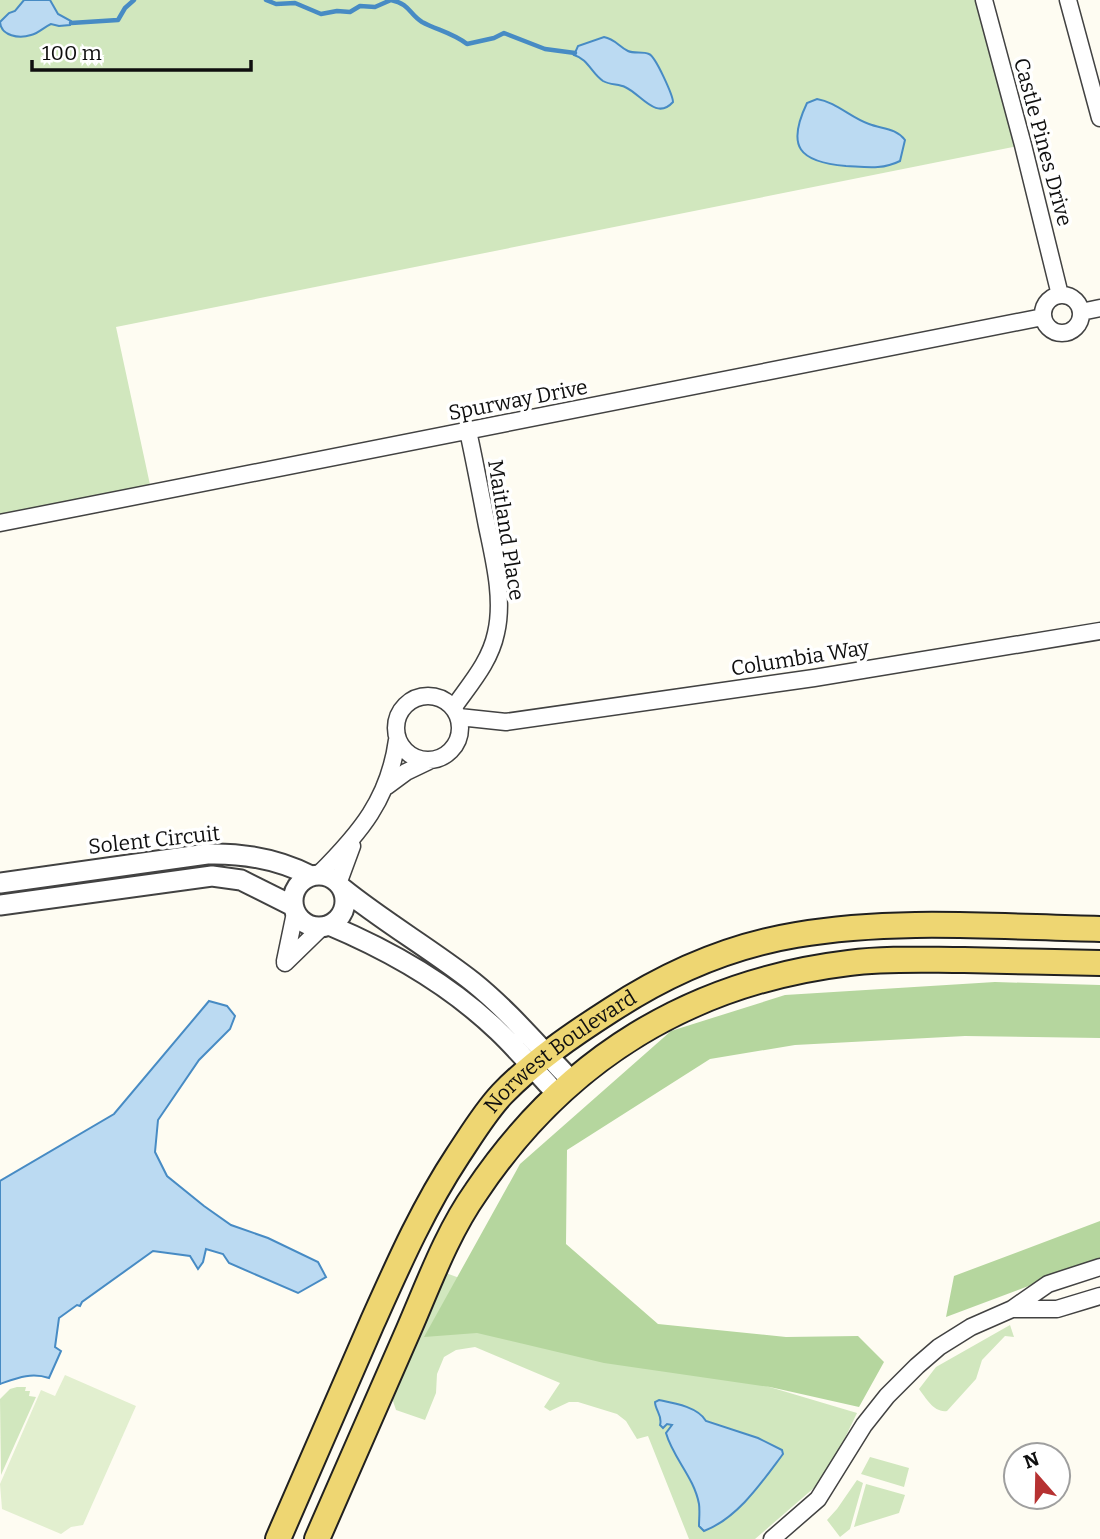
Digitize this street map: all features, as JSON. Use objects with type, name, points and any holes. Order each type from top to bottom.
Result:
[{"type":"main road","name":"Norwest Boulevard","points":[[278,1539],[410,1237],[437,1187],[482,1119],[502,1095],[539,1060],[631,996],[668,977],[734,951],[793,935],[842,928],[910,926],[1100,929]]},
{"type":"main road","name":"Norwest Boulevard","points":[[317,1539],[459,1219],[525,1128],[564,1087],[637,1034],[679,1011],[711,996],[787,972],[853,962],[914,959],[1100,963]]},
{"type":"street","name":"Castle Pines Drive","points":[[984,0],[1060,295]]},
{"type":"street","points":[[1068,0],[1100,118]]},
{"type":"street","points":[[1060,295],[1072,297],[1081,312],[1078,324],[1061,333],[1049,328],[1043,317],[1045,305],[1060,295]]},
{"type":"street","points":[[1081,312],[1100,309]]},
{"type":"street","name":"Spurway Drive","points":[[0,523],[1043,317]]},
{"type":"street","name":"Maitland Place","points":[[456,712],[486,660],[496,634],[499,608],[493,556],[468,431]]},
{"type":"street","name":"Columbia Way","points":[[459,737],[506,722],[814,678],[1100,631]]},
{"type":"street","points":[[355,837],[340,886],[345,897],[342,914],[285,963],[296,887],[315,875],[355,837],[387,786],[394,766],[396,721],[405,704],[424,696],[435,696],[456,712],[459,737],[455,746],[448,754],[406,772],[387,786]]},
{"type":"street","name":"Columbia Way","points":[[456,712],[506,722]]},
{"type":"street","points":[[397,740],[410,755],[429,761]]},
{"type":"street","name":"Solent Circuit","points":[[0,883],[227,853],[270,860],[315,875]]},
{"type":"street","points":[[315,875],[327,876],[373,913],[471,980],[505,1011],[539,1060],[564,1087]]},
{"type":"street","name":"Solent Circuit","points":[[0,905],[212,876],[241,880],[294,910]]},
{"type":"street","points":[[294,910],[302,922],[312,926],[326,926],[383,948],[442,986],[539,1060]]},
{"type":"street","points":[[772,1539],[818,1499],[864,1425],[909,1372],[939,1347],[971,1327],[1012,1309],[1048,1284],[1100,1267]]},
{"type":"street","points":[[1012,1309],[1057,1309],[1100,1296]]},
{"type":"green space","points":[[0,0],[984,0],[1023,145],[116,327],[152,494],[0,518]]},
{"type":"green space","points":[[995,982],[1100,985],[1100,1038],[965,1036],[795,1045],[710,1059],[567,1150],[566,1244],[658,1324],[786,1337],[858,1336],[884,1362],[859,1407],[770,1387],[604,1363],[477,1333],[424,1337],[520,1164],[671,1031],[785,995]]},
{"type":"green space","points":[[1100,1221],[1100,1259],[946,1317],[954,1276]]},
{"type":"green space","points":[[443,1272],[729,1375],[857,1413],[831,1467],[815,1487],[755,1539],[689,1539],[648,1436],[637,1439],[626,1421],[617,1414],[578,1402],[569,1402],[550,1411],[544,1407],[560,1383],[475,1347],[456,1350],[444,1357],[437,1374],[436,1393],[425,1420],[396,1410],[391,1395]]},
{"type":"green space","points":[[1010,1325],[1014,1337],[1005,1336],[982,1360],[976,1379],[947,1411],[938,1410],[931,1404],[919,1389],[936,1367]]},
{"type":"green space","points":[[65,1375],[136,1406],[83,1525],[71,1527],[61,1534],[2,1509],[0,1484],[41,1390],[55,1396]]},
{"type":"green space","points":[[26,1387],[25,1391],[30,1391],[29,1396],[36,1397],[1,1475],[0,1399],[10,1389]]},
{"type":"green space","points":[[870,1457],[909,1468],[904,1487],[861,1474]]},
{"type":"green space","points":[[857,1480],[863,1483],[850,1529],[840,1537],[827,1520]]},
{"type":"green space","points":[[866,1484],[905,1495],[899,1513],[854,1527]]},
{"type":"water","points":[[24,0],[50,0],[58,14],[71,21],[70,25],[51,24],[26,36],[7,33],[0,22]]},
{"type":"water","points":[[604,37],[628,51],[649,54],[664,77],[673,102],[661,109],[655,107],[625,87],[603,81],[583,60],[574,55],[578,46]]},
{"type":"water","points":[[817,99],[901,136],[905,140],[900,161],[880,167],[860,167],[830,164],[807,156],[801,150],[798,131],[807,103]]},
{"type":"water","points":[[209,1001],[227,1006],[235,1016],[230,1029],[199,1060],[158,1120],[155,1152],[167,1176],[204,1206],[231,1225],[268,1238],[318,1262],[326,1277],[298,1293],[229,1263],[223,1254],[206,1249],[198,1269],[190,1256],[153,1251],[80,1306],[77,1305],[59,1318],[55,1347],[61,1351],[49,1378],[30,1376],[0,1384],[0,1181],[114,1114]]},
{"type":"water","points":[[659,1400],[692,1409],[706,1421],[758,1438],[782,1450],[783,1454],[748,1498],[728,1517],[704,1531],[699,1526],[696,1494],[666,1433],[672,1425],[667,1424],[663,1428],[660,1425],[655,1402]]},
{"type":"waterway","points":[[71,23],[118,20],[134,0]]},
{"type":"waterway","points":[[266,0],[276,4],[295,3],[321,14],[350,12],[360,6],[375,7],[391,0],[406,7],[422,22],[467,44],[504,33],[545,49],[575,53]]}]
